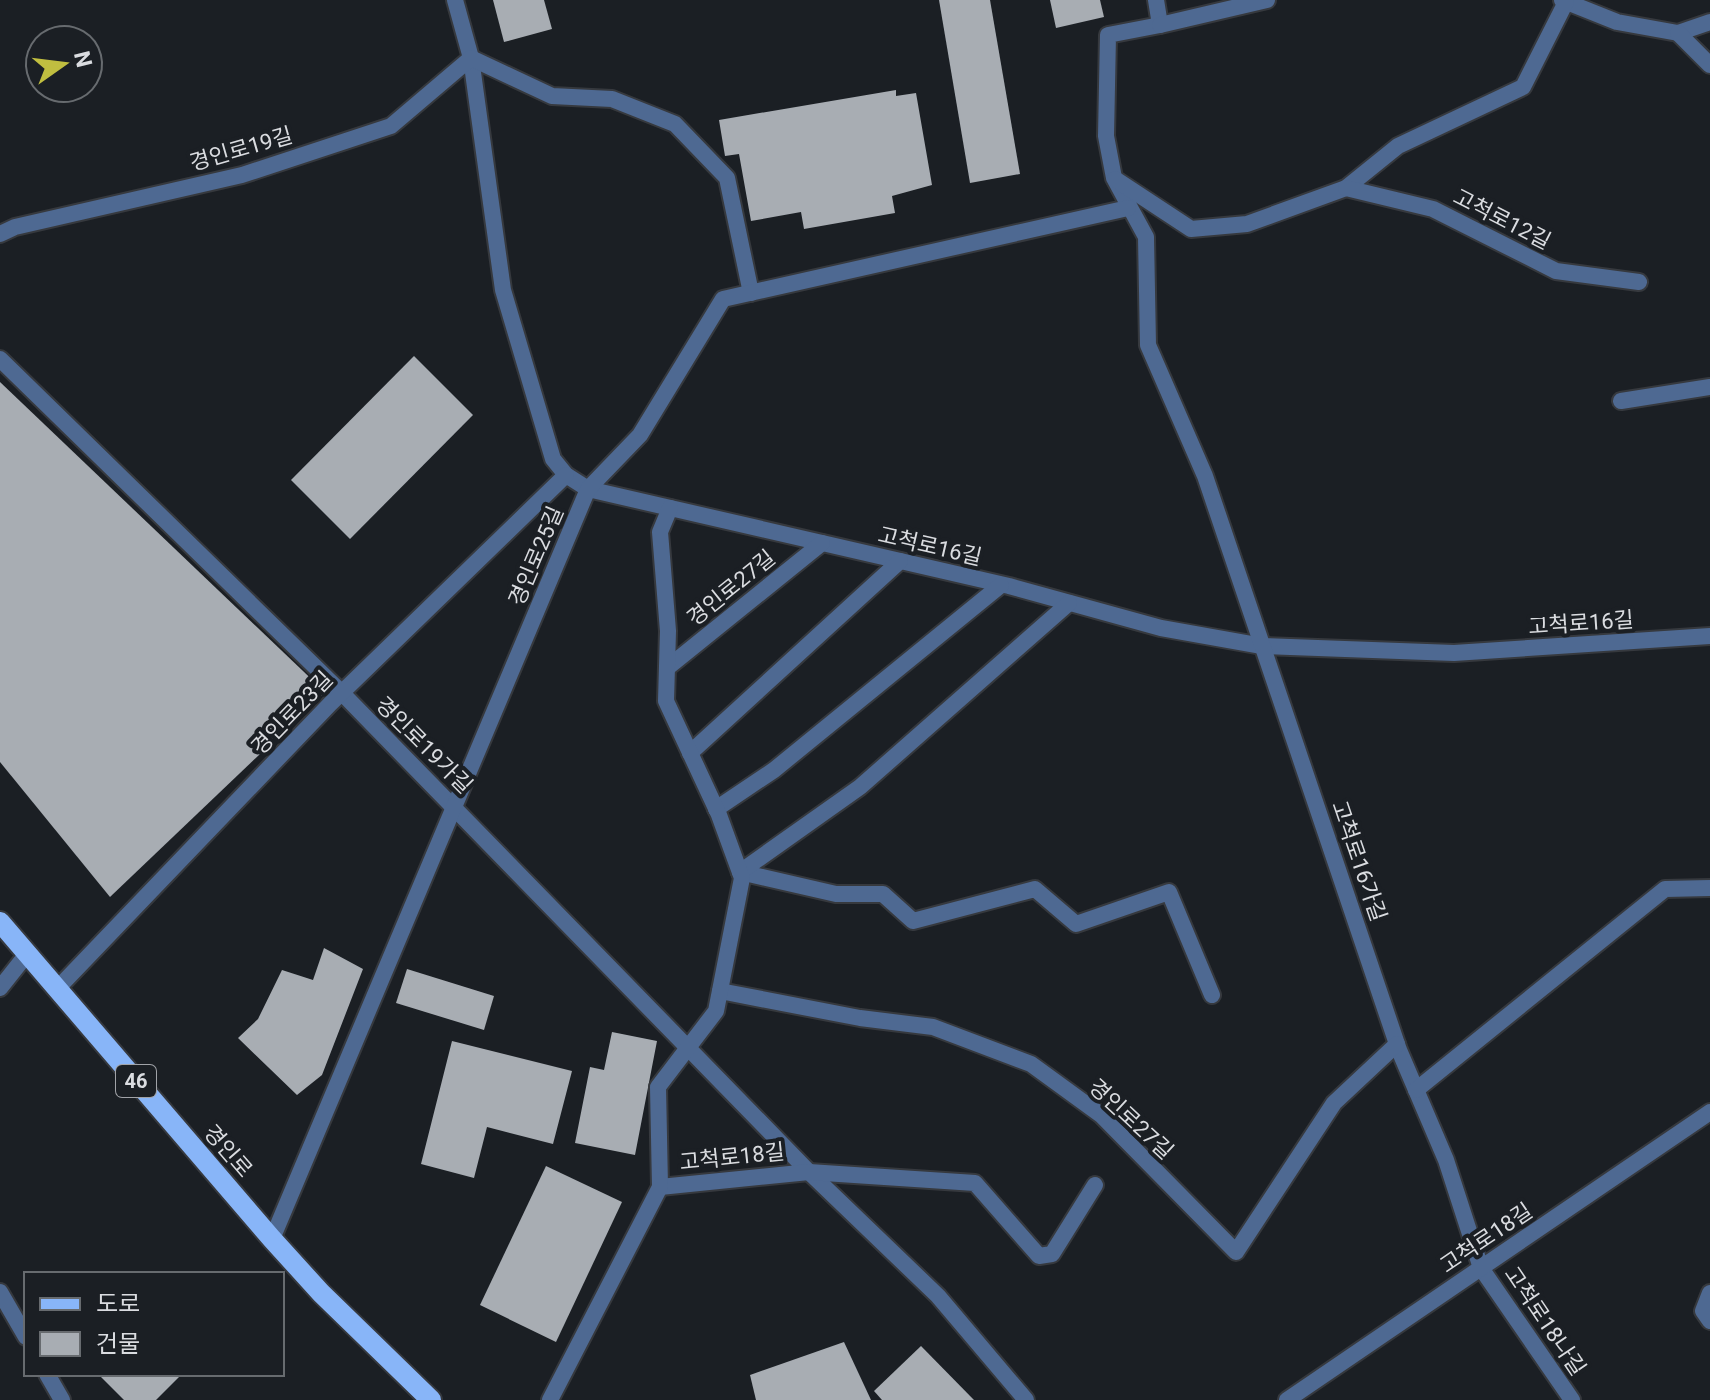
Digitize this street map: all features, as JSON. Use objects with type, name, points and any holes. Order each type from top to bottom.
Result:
[{"type":"main road","name":"경인로","points":[[0,922],[272,1239],[321,1293],[431,1400]]},
{"type":"street","points":[[455,0],[471,58],[503,290],[553,459],[566,475]]},
{"type":"street","points":[[1156,0],[1160,25]]},
{"type":"street","points":[[1262,646],[1205,476],[1148,345],[1146,237],[1114,178],[1106,136],[1108,35],[1267,0]]},
{"type":"street","points":[[1114,178],[1191,229],[1247,224],[1346,188],[1398,146],[1523,87],[1564,1],[1617,22],[1678,33],[1710,22]]},
{"type":"street","points":[[1678,33],[1710,65]]},
{"type":"street","points":[[471,58],[552,96],[612,99],[675,124],[727,178],[751,293]]},
{"type":"street","name":"경인로19길","points":[[0,234],[15,227],[242,175],[391,126],[471,58]]},
{"type":"street","name":"고척로12길","points":[[1346,188],[1433,209],[1556,271],[1639,282]]},
{"type":"street","name":"경인로25길","points":[[272,1239],[588,489],[640,435],[723,299],[1128,208]]},
{"type":"street","name":"경인로19가길","points":[[0,359],[342,693],[809,1172]]},
{"type":"street","points":[[1621,401],[1710,387]]},
{"type":"street","name":"고척로16길","points":[[566,475],[588,489],[1001,585],[1161,628],[1262,646],[1454,653],[1710,636]]},
{"type":"street","name":"경인로23길","points":[[57,989],[342,693],[566,475]]},
{"type":"street","name":"경인로27길","points":[[550,1400],[660,1187],[658,1087],[716,1011],[742,878],[716,809],[666,701],[668,631],[660,532],[670,508]]},
{"type":"street","name":"경인로27길","points":[[667,668],[822,543]]},
{"type":"street","points":[[690,753],[900,561]]},
{"type":"street","points":[[716,809],[774,770],[1001,585]]},
{"type":"street","points":[[740,872],[860,787],[1069,603]]},
{"type":"street","name":"고척로16가길","points":[[1262,646],[1397,1044],[1446,1160],[1481,1268]]},
{"type":"street","points":[[740,872],[836,894],[883,894],[913,921],[1035,889],[1076,924],[1169,892],[1212,995]]},
{"type":"street","points":[[1416,1090],[1665,889],[1710,888]]},
{"type":"street","points":[[0,988],[27,954]]},
{"type":"street","name":"경인로27길","points":[[720,991],[860,1018],[933,1027],[1031,1064],[1101,1115],[1236,1252],[1334,1103],[1397,1044]]},
{"type":"street","name":"고척로18길","points":[[1287,1400],[1710,1112]]},
{"type":"street","name":"고척로18길","points":[[809,1172],[938,1296],[1026,1400]]},
{"type":"street","name":"고척로18길","points":[[660,1187],[809,1172],[975,1183],[1039,1256],[1052,1254],[1095,1185]]},
{"type":"street","name":"고척로18나길","points":[[1481,1268],[1572,1400]]},
{"type":"street","points":[[0,1292],[24,1334]]},
{"type":"street","points":[[1710,1293],[1703,1311],[1710,1321]]},
{"type":"street","points":[[48,1376],[62,1400]]},
{"type":"building","points":[[493,0],[544,0],[552,29],[504,42]]},
{"type":"building","points":[[939,0],[990,0],[1020,174],[970,183]]},
{"type":"building","points":[[1050,0],[1100,0],[1104,17],[1056,28]]},
{"type":"building","points":[[896,90],[896,96],[916,93],[932,185],[892,196],[895,213],[804,229],[801,212],[751,221],[739,154],[725,156],[719,120]]},
{"type":"building","points":[[414,356],[473,415],[350,539],[291,480]]},
{"type":"building","points":[[0,382],[325,692],[110,897],[0,762]]},
{"type":"building","points":[[324,948],[363,969],[322,1075],[297,1095],[238,1038],[258,1019],[282,970],[313,980]]},
{"type":"building","points":[[407,969],[494,996],[484,1030],[396,1003]]},
{"type":"building","points":[[612,1032],[657,1041],[635,1155],[575,1143],[590,1067],[604,1070]]},
{"type":"building","points":[[452,1041],[572,1071],[553,1144],[487,1127],[474,1178],[421,1164]]},
{"type":"building","points":[[546,1166],[622,1202],[556,1342],[480,1305]]},
{"type":"building","points":[[844,1342],[871,1400],[756,1400],[750,1375]]},
{"type":"building","points":[[921,1346],[974,1400],[882,1400],[874,1391]]},
{"type":"building","points":[[100,1376],[180,1376],[156,1400],[124,1400]]}]
